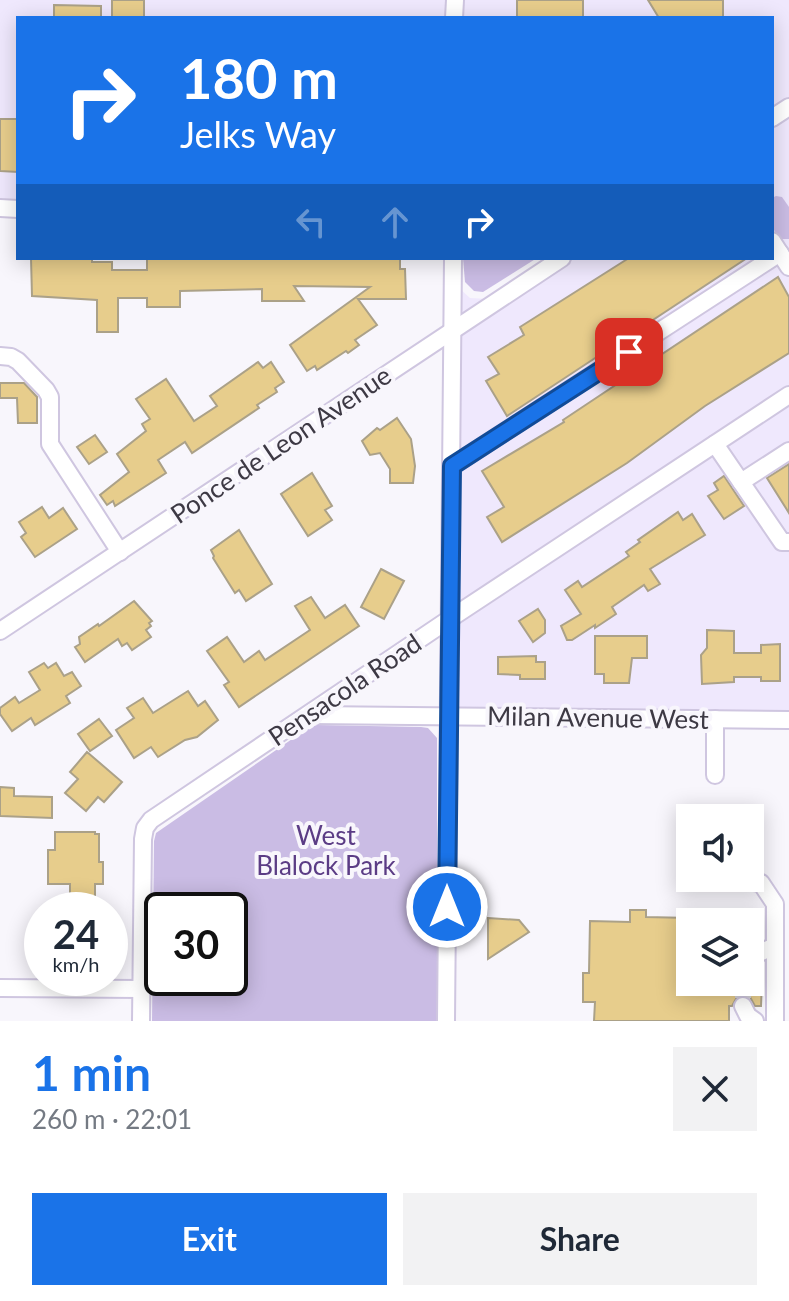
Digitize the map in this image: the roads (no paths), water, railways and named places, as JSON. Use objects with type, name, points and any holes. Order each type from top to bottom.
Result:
[{"type":"street","points":[[446,1021],[453,260]]},
{"type":"street","name":"Ponce de Leon Avenue","points":[[0,631],[559,260]]},
{"type":"street","points":[[452,466],[771,260]]},
{"type":"street","points":[[0,356],[18,361],[46,390],[50,397],[50,444],[120,552]]},
{"type":"street","name":"Pensacola Road","points":[[141,1021],[143,839],[145,828],[151,820],[789,395]]},
{"type":"street","points":[[715,444],[782,542],[789,542]]},
{"type":"street","points":[[741,482],[789,451]]},
{"type":"street","name":"Milan Avenue West","points":[[310,715],[789,720]]},
{"type":"street","points":[[715,719],[715,775]]},
{"type":"street","points":[[764,887],[775,904],[775,1021]]},
{"type":"street","points":[[769,894],[789,895]]},
{"type":"street","points":[[764,951],[775,946]]},
{"type":"street","points":[[0,988],[141,989]]},
{"type":"street","points":[[743,1006],[755,1021]]},
{"type":"tunnel","points":[[743,996],[743,1006]]},
{"type":"park label","name":"West Blalock Park","points":[[326,851]]}]
